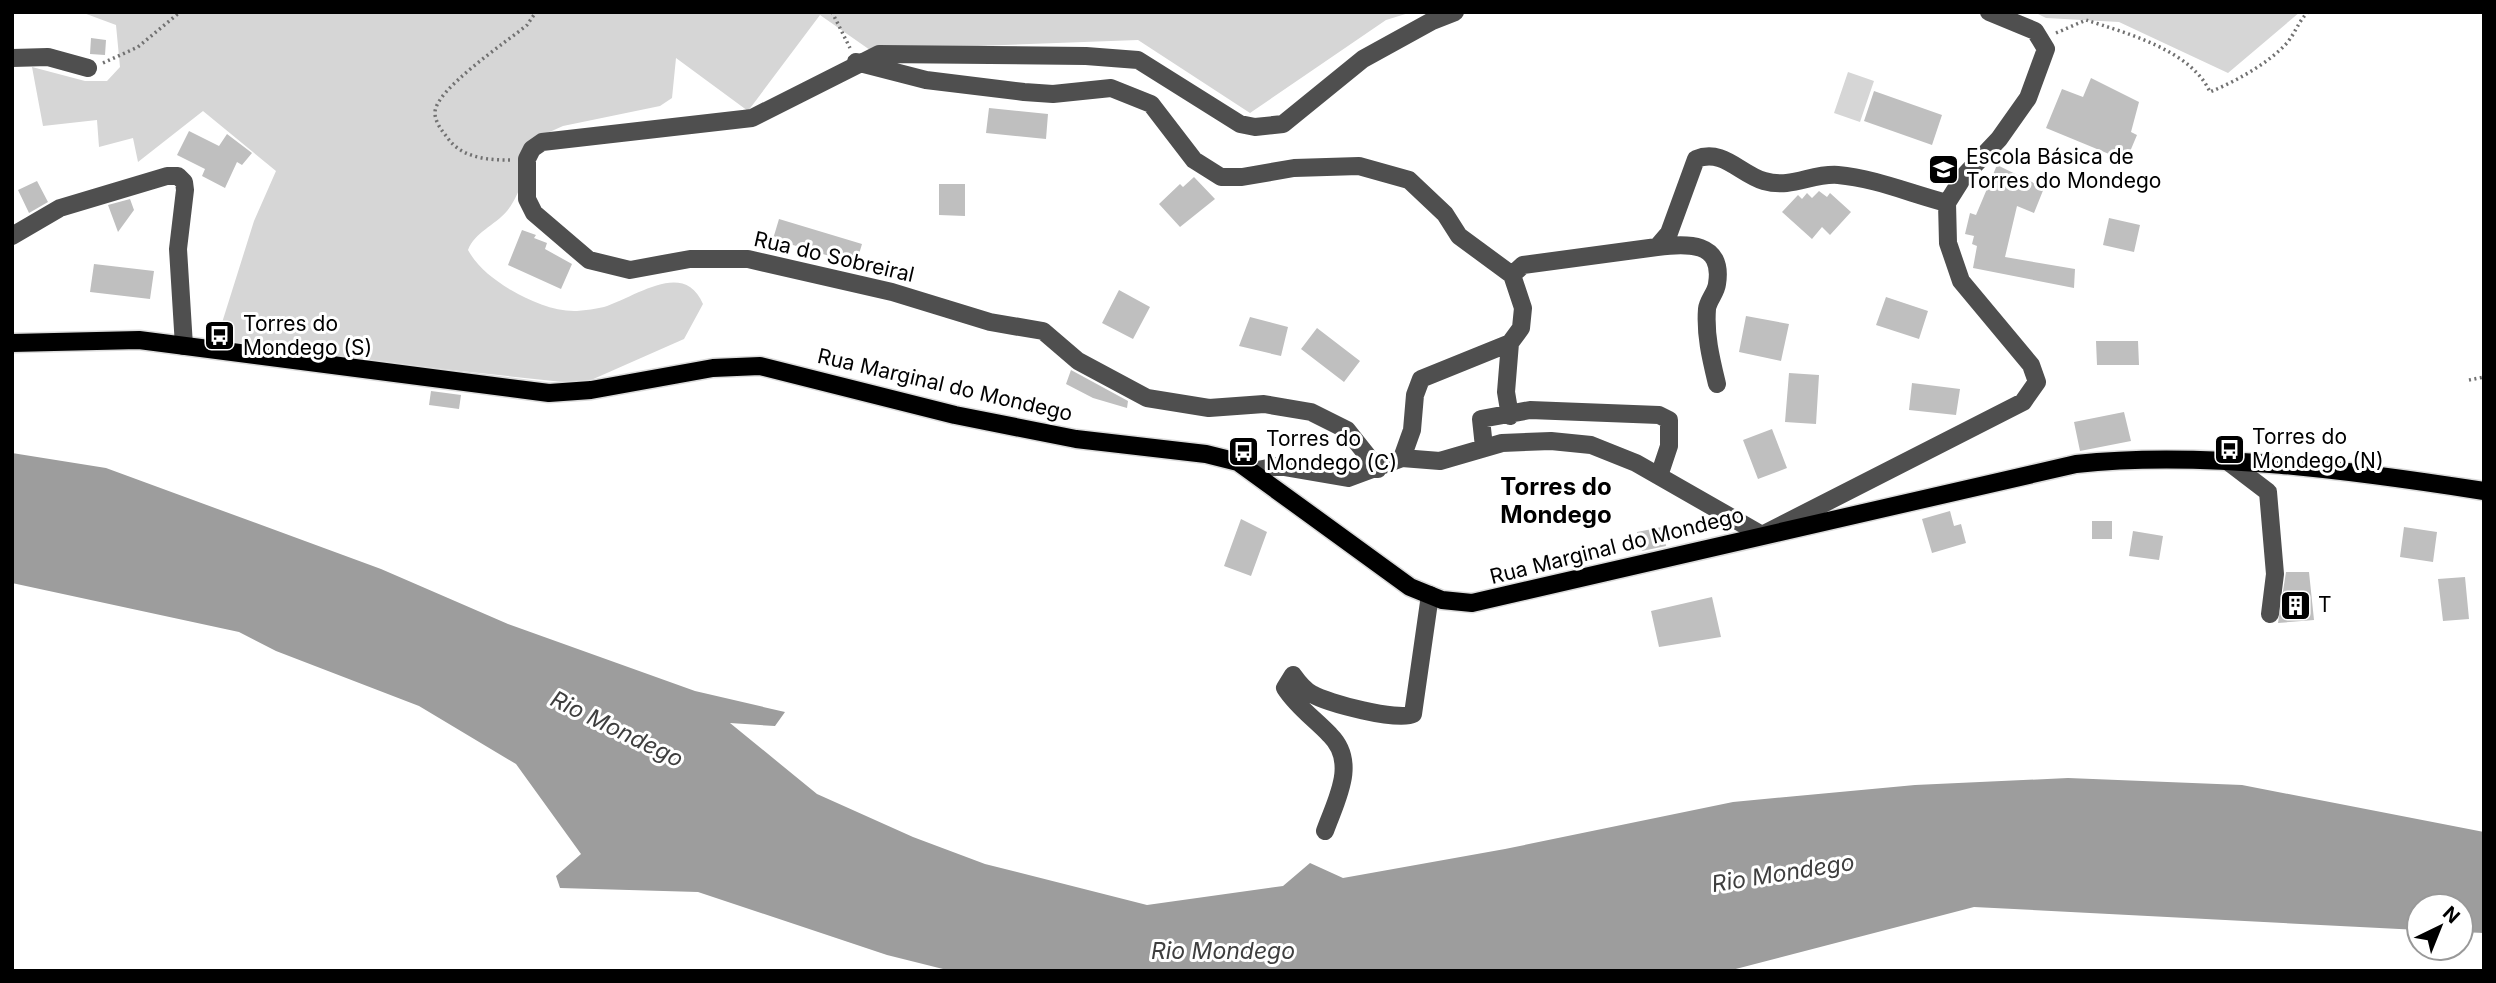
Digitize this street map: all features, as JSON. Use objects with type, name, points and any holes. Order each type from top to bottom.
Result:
[{"type":"main road","name":"Rua Marginal do Mondego","points":[[12,343],[139,340],[550,393],[591,390],[713,368],[760,366],[956,415],[1076,439],[1206,454],[1238,463],[1253,471],[1410,587],[1430,595],[1472,603],[2076,464],[2117,459],[2355,471],[2484,491]]},
{"type":"street","points":[[527,159],[532,149],[542,142],[752,118],[856,62],[879,54],[1086,56],[1138,60],[1240,124],[1255,127],[1283,124],[1363,58],[1432,21],[1455,12]]},
{"type":"street","points":[[1253,471],[1278,466],[1348,478],[1402,458],[1440,461],[1484,447],[1510,443],[1581,443],[1612,452],[1762,535],[2024,402],[2037,382],[2031,365],[1961,281],[1948,243],[1947,203],[1964,176],[1999,139],[2028,98],[2046,50],[2035,31],[1989,12]]},
{"type":"street","points":[[12,58],[48,57],[88,68]]},
{"type":"street","points":[[856,62],[926,80],[1024,92],[1053,94],[1111,88],[1150,104],[1194,160],[1221,177],[1241,177],[1294,168],[1359,166],[1409,180],[1445,214],[1459,236],[1512,275],[1523,308],[1521,328],[1510,343],[1506,392],[1510,416]]},
{"type":"street","points":[[1657,247],[1669,233],[1696,159],[1708,154],[1728,160],[1763,181],[1795,184],[1821,174],[1841,175],[1947,203]]},
{"type":"street","name":"Rua do Sobreiral","points":[[527,159],[527,198],[534,213],[589,260],[630,270],[690,258],[748,259],[882,290],[990,322],[1044,331],[1078,361],[1147,398],[1209,408],[1264,404],[1311,412],[1347,430],[1378,469]]},
{"type":"street","points":[[12,236],[60,208],[167,176],[178,176],[184,182],[186,190],[178,249],[184,346]]},
{"type":"street","points":[[1512,275],[1523,265],[1684,243],[1701,246],[1714,259],[1717,284],[1707,305],[1706,337],[1717,384]]},
{"type":"street","points":[[1402,458],[1412,430],[1415,395],[1421,379],[1510,343]]},
{"type":"street","points":[[1484,447],[1480,419],[1510,416],[1530,410],[1663,416],[1669,420],[1671,429],[1659,476]]},
{"type":"street","points":[[2230,463],[2268,492],[2275,574],[2270,614]]},
{"type":"street","points":[[1325,831],[1346,767],[1336,742],[1292,700],[1285,688],[1287,681],[1293,675],[1306,691],[1331,702],[1401,716],[1413,714],[1430,595]]},
{"type":"path","points":[[88,68],[138,47],[180,12]]},
{"type":"path","points":[[527,159],[483,158],[465,153],[451,143],[435,113],[438,101],[449,88],[527,25],[536,12]]},
{"type":"path","points":[[832,12],[856,62]]},
{"type":"path","points":[[2041,41],[2086,20],[2142,38],[2195,69],[2210,92],[2230,84],[2278,50],[2308,12]]},
{"type":"path","points":[[2469,380],[2484,377]]},
{"type":"shaded area","points":[[81,12],[1412,12],[1386,20],[1250,113],[1138,40],[870,50],[820,15],[748,111],[676,58],[672,98],[660,106],[563,126],[536,138],[521,186],[512,204],[475,238],[468,250],[481,268],[504,286],[534,302],[560,310],[577,311],[604,307],[658,285],[672,283],[684,284],[695,291],[703,304],[684,339],[582,384],[215,345],[254,221],[276,171],[203,111],[138,162],[133,138],[99,147],[97,120],[43,126],[32,67],[85,81],[107,81],[120,67],[116,25]]},
{"type":"shaded area","points":[[2034,12],[2300,12],[2228,73],[2119,22],[2046,18]]},
{"type":"shaded area","points":[[1848,72],[1874,81],[1860,122],[1834,113]]},
{"type":"water","name":"Rio Mondego","points":[[12,453],[106,468],[381,569],[508,624],[695,691],[785,712],[775,726],[730,723],[817,794],[913,837],[985,864],[1147,905],[1283,886],[1310,863],[1343,878],[1505,849],[1733,802],[1915,785],[2068,778],[2242,785],[2484,832],[2484,933],[2475,933],[2475,892],[2405,892],[2405,929],[1974,907],[1728,971],[951,971],[887,955],[698,892],[560,888],[556,876],[581,854],[516,764],[419,706],[276,651],[239,632],[12,583]]},
{"type":"building","points":[[91,38],[106,40],[105,55],[90,54]]},
{"type":"building","points":[[2091,78],[2139,102],[2131,132],[2137,135],[2126,161],[2046,128],[2062,89],[2083,97]]},
{"type":"building","points":[[1874,91],[1942,115],[1932,145],[1864,121]]},
{"type":"building","points":[[989,108],[1048,114],[1046,139],[986,133]]},
{"type":"building","points":[[189,131],[219,146],[227,134],[252,153],[242,165],[237,162],[225,188],[202,176],[205,169],[177,155]]},
{"type":"building","points":[[1997,165],[2044,188],[2034,213],[2017,206],[2005,257],[2075,269],[2074,288],[1973,268],[1977,246],[1972,244],[1974,236],[1965,234],[1970,213],[1976,215]]},
{"type":"building","points":[[1194,177],[1215,199],[1180,227],[1159,204],[1180,184],[1183,187]]},
{"type":"building","points":[[37,181],[48,202],[29,213],[18,190]]},
{"type":"building","points":[[939,184],[965,184],[965,216],[939,215]]},
{"type":"building","points":[[1819,191],[1827,197],[1830,193],[1851,212],[1830,235],[1822,227],[1812,239],[1782,212],[1798,195],[1802,199],[1807,193],[1812,198]]},
{"type":"building","points":[[130,199],[134,210],[118,232],[108,205]]},
{"type":"building","points":[[2109,218],[2140,225],[2134,252],[2103,245]]},
{"type":"building","points":[[779,219],[862,244],[856,264],[773,239]]},
{"type":"building","points":[[522,230],[536,235],[534,238],[547,243],[545,249],[572,264],[561,289],[508,265]]},
{"type":"building","points":[[94,264],[154,271],[150,299],[90,292]]},
{"type":"building","points":[[1119,290],[1150,307],[1133,339],[1102,323]]},
{"type":"building","points":[[1886,297],[1928,311],[1919,339],[1876,325]]},
{"type":"building","points":[[1746,316],[1789,324],[1781,361],[1739,352]]},
{"type":"building","points":[[1250,317],[1288,327],[1281,356],[1239,346]]},
{"type":"building","points":[[1317,328],[1360,361],[1344,382],[1301,349]]},
{"type":"building","points":[[2096,341],[2138,341],[2139,365],[2097,365]]},
{"type":"building","points":[[1071,370],[1128,401],[1127,408],[1093,398],[1066,384]]},
{"type":"building","points":[[1789,373],[1819,375],[1816,424],[1785,422]]},
{"type":"building","points":[[1912,383],[1960,389],[1956,415],[1909,410]]},
{"type":"building","points":[[431,391],[461,395],[459,409],[429,405]]},
{"type":"building","points":[[2124,412],[2131,441],[2080,451],[2074,422]]},
{"type":"building","points":[[1772,429],[1787,468],[1758,479],[1743,440]]},
{"type":"building","points":[[1950,511],[1954,526],[1961,524],[1966,543],[1932,553],[1922,519]]},
{"type":"building","points":[[1241,519],[1267,532],[1251,576],[1224,566]]},
{"type":"building","points":[[2092,521],[2112,521],[2112,539],[2092,539]]},
{"type":"building","points":[[1662,527],[1666,546],[1642,551],[1637,532]]},
{"type":"building","points":[[2404,527],[2437,532],[2433,562],[2400,557]]},
{"type":"building","points":[[2133,531],[2163,536],[2159,560],[2129,556]]},
{"type":"building","name":"T","points":[[2286,572],[2309,572],[2314,620],[2278,623]]},
{"type":"building","points":[[2465,577],[2469,619],[2443,621],[2438,579]]},
{"type":"building","points":[[1712,597],[1721,637],[1659,647],[1651,611]]},
{"type":"place","name":"Escola Básica de Torres do Mondego","points":[[1943,169]]},
{"type":"place","name":"Torres do Mondego (S)","points":[[220,336]]},
{"type":"place","name":"Torres do Mondego (N)","points":[[2229,449]]},
{"type":"place","name":"Torres do Mondego (C)","points":[[1243,451]]},
{"type":"place","name":"T","points":[[2295,605]]},
{"type":"district","name":"Torres do Mondego","points":[[1556,501]]}]
